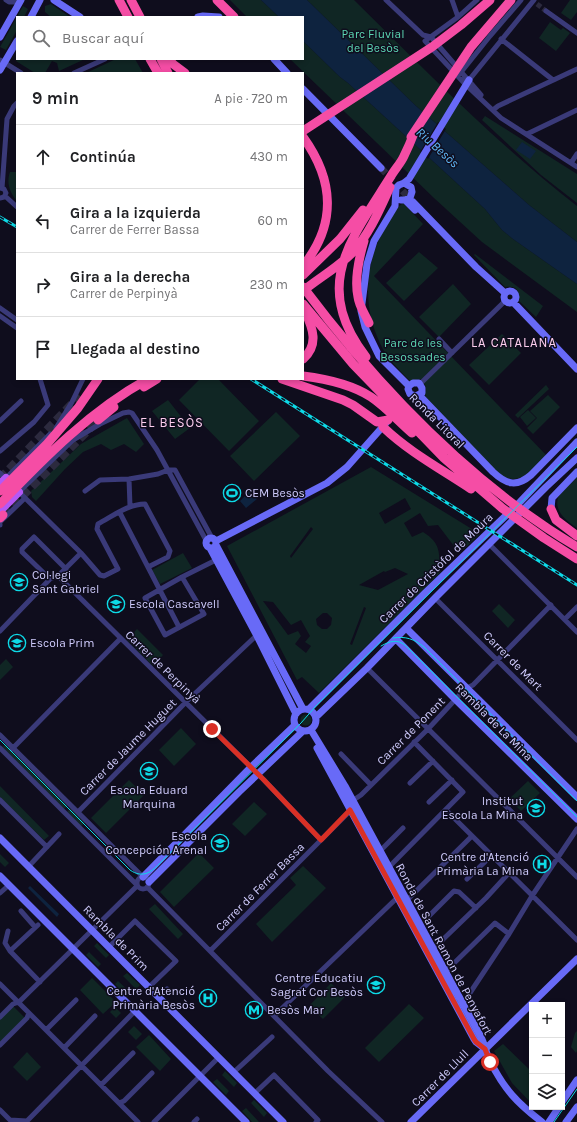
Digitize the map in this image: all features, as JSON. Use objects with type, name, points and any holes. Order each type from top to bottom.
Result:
[{"type":"highway","points":[[119,0],[127,16]]},
{"type":"highway","points":[[131,0],[139,16]]},
{"type":"highway","points":[[136,0],[144,16]]},
{"type":"highway","points":[[217,0],[233,16]]},
{"type":"highway","points":[[304,125],[429,41],[463,20],[485,0]]},
{"type":"highway","points":[[304,130],[414,60],[443,39],[490,0]]},
{"type":"highway","points":[[369,322],[358,296],[360,292],[357,280],[360,255],[367,232],[414,133],[471,47],[511,0]]},
{"type":"highway","points":[[429,41],[443,39]]},
{"type":"highway","points":[[149,60],[152,72]]},
{"type":"highway","points":[[150,60],[157,72]]},
{"type":"highway","points":[[162,60],[168,72]]},
{"type":"highway","points":[[166,60],[173,72]]},
{"type":"highway","points":[[170,60],[184,72]]},
{"type":"highway","points":[[304,136],[332,111]]},
{"type":"highway","points":[[386,388],[352,335],[343,314],[340,301],[339,282],[342,264],[352,238],[388,188],[414,133]]},
{"type":"highway","points":[[304,138],[322,170],[327,202],[325,224],[322,234],[304,265]]},
{"type":"highway","points":[[304,274],[340,239],[359,215],[388,188]]},
{"type":"highway","points":[[304,288],[343,261],[353,252],[367,232]]},
{"type":"highway","name":"Ronda Litoral","points":[[304,292],[309,310],[358,357],[386,388],[444,458],[491,500],[506,505]]},
{"type":"highway","points":[[304,358],[310,350],[314,339],[309,310]]},
{"type":"highway","points":[[304,376],[335,381],[351,386],[380,404],[406,414]]},
{"type":"highway","points":[[80,396],[92,380]]},
{"type":"highway","points":[[0,491],[47,444],[78,408],[97,380]]},
{"type":"highway","points":[[0,504],[72,433],[107,404],[146,380]]},
{"type":"highway","points":[[98,420],[124,399],[155,380]]},
{"type":"highway","points":[[285,380],[342,400],[353,406],[381,424],[400,442],[428,462],[477,493],[491,500]]},
{"type":"highway","name":"Ronda Litoral","points":[[406,414],[438,439],[506,505],[524,518],[577,547]]},
{"type":"highway","points":[[551,508],[556,520],[577,536]]},
{"type":"highway","name":"Ronda Litoral","points":[[524,518],[544,538],[577,559]]},
{"type":"main road","points":[[1,514],[22,495]]},
{"type":"street","points":[[6,0],[15,3],[20,1]]},
{"type":"street","points":[[32,16],[40,0]]},
{"type":"street","points":[[54,0],[78,16]]},
{"type":"street","points":[[386,0],[429,41],[501,118],[577,167]]},
{"type":"street","points":[[452,0],[458,17]]},
{"type":"street","points":[[429,41],[477,0]]},
{"type":"street","points":[[460,74],[521,0]]},
{"type":"street","points":[[0,37],[2,28],[20,1]]},
{"type":"street","points":[[388,188],[395,190],[397,186],[407,182],[467,83],[532,1]]},
{"type":"street","points":[[546,10],[577,33]]},
{"type":"street","points":[[501,39],[554,80]]},
{"type":"street","points":[[0,70],[2,61],[16,42]]},
{"type":"street","points":[[76,72],[103,60]]},
{"type":"street","points":[[275,60],[286,72]]},
{"type":"street","points":[[2,61],[19,72]]},
{"type":"street","points":[[493,110],[498,106],[577,69]]},
{"type":"street","points":[[304,90],[381,168]]},
{"type":"street","points":[[16,105],[7,119],[1,188],[6,191],[3,197],[16,206]]},
{"type":"street","points":[[527,134],[577,110]]},
{"type":"street","points":[[571,163],[577,154]]},
{"type":"street","points":[[407,182],[412,189],[413,198],[442,226],[446,236]]},
{"type":"street","points":[[388,188],[398,198],[404,200],[437,232],[446,236],[504,293],[503,297],[505,301]]},
{"type":"street","points":[[388,188],[395,206]]},
{"type":"street","points":[[413,198],[404,200],[395,206],[374,241],[367,264],[365,279],[369,322],[379,348],[388,363],[412,392],[500,478],[513,483],[518,483],[528,478],[577,428]]},
{"type":"street","points":[[360,292],[365,279]]},
{"type":"street","points":[[504,293],[508,291],[514,292],[516,296],[513,302]]},
{"type":"street","points":[[505,301],[510,303],[513,302],[577,370]]},
{"type":"street","points":[[420,384],[505,301]]},
{"type":"street","points":[[362,307],[361,311],[365,327],[379,356],[388,363]]},
{"type":"street","points":[[0,308],[16,319]]},
{"type":"street","points":[[0,316],[16,327]]},
{"type":"street","points":[[439,339],[452,353]]},
{"type":"street","points":[[0,451],[34,422],[48,405],[40,380]]},
{"type":"street","points":[[83,380],[70,407],[54,430],[2,478],[22,495],[81,553],[100,574],[104,576],[118,569],[97,529],[98,524],[130,506],[145,504],[170,551],[168,557],[148,567]]},
{"type":"street","points":[[412,392],[413,382],[420,384]]},
{"type":"street","points":[[212,543],[332,480],[343,471],[381,424],[412,392],[422,390],[420,384]]},
{"type":"street","points":[[0,421],[22,401]]},
{"type":"street","points":[[0,524],[0,522],[22,495],[73,440],[100,424],[124,413],[132,413],[157,450],[168,470]]},
{"type":"street","name":"Carrer de Cristòfol de Moura","points":[[306,709],[520,502],[577,442]]},
{"type":"street","name":"Carrer de Cristòfol de Moura","points":[[316,717],[367,668],[434,598],[577,458]]},
{"type":"street","points":[[85,490],[100,480],[129,480],[158,474],[168,470],[175,470],[212,543],[216,560],[306,709],[316,717],[316,724],[307,730],[258,774],[146,881]]},
{"type":"street","points":[[551,508],[552,498],[577,472]]},
{"type":"street","points":[[129,480],[130,506]]},
{"type":"street","points":[[120,513],[179,627]]},
{"type":"street","points":[[50,579],[22,552],[22,549],[34,537],[66,569]]},
{"type":"street","points":[[212,543],[220,552],[260,631],[296,714],[294,718],[295,725]]},
{"type":"street","points":[[489,544],[577,632]]},
{"type":"street","points":[[182,577],[204,614],[164,635],[145,598],[182,577],[216,560],[220,552]]},
{"type":"street","points":[[0,631],[50,579],[58,576],[81,553]]},
{"type":"street","name":"Carrer de Perpinyà","points":[[58,576],[120,639],[186,702],[250,768],[258,774],[321,840]]},
{"type":"street","name":"Carrer de Mart","points":[[434,598],[577,740]]},
{"type":"street","name":"Carrer de Ponent","points":[[352,801],[361,795],[468,688],[473,685],[551,605]]},
{"type":"street","points":[[564,620],[577,607]]},
{"type":"street","name":"Rambla de La Mina","points":[[406,628],[577,797]]},
{"type":"street","name":"Carrer de Jaume Huguet","points":[[78,812],[186,702],[260,631]]},
{"type":"street","name":"Rambla de La Mina","points":[[396,638],[456,700],[577,819]]},
{"type":"street","points":[[12,749],[120,639]]},
{"type":"street","points":[[367,668],[577,877]]},
{"type":"street","points":[[296,714],[306,709]]},
{"type":"street","points":[[0,748],[142,890],[146,881],[250,768],[295,725]]},
{"type":"street","points":[[295,725],[307,730]]},
{"type":"street","name":"Ronda de Sant Ramon de Penyafort","points":[[307,730],[344,786],[460,1006],[482,1040],[496,1074],[513,1098],[542,1122]]},
{"type":"street","name":"Ronda de Sant Ramon de Penyafort","points":[[307,730],[350,810],[433,949],[460,1006]]},
{"type":"street","points":[[0,736],[146,881],[210,951],[328,1071],[382,1122]]},
{"type":"street","points":[[388,868],[462,792],[414,742]]},
{"type":"street","points":[[341,754],[370,785]]},
{"type":"street","points":[[410,783],[433,761]]},
{"type":"street","points":[[429,802],[452,780]]},
{"type":"street","points":[[0,800],[47,847]]},
{"type":"street","points":[[350,810],[352,801]]},
{"type":"street","name":"Carrer de Ferrer Bassa","points":[[210,951],[350,810]]},
{"type":"street","points":[[446,810],[577,940]]},
{"type":"street","points":[[379,852],[403,828]]},
{"type":"street","points":[[460,1006],[577,829]]},
{"type":"street","points":[[28,867],[59,834]]},
{"type":"street","points":[[274,1016],[402,897],[472,836]]},
{"type":"street","name":"Rambla de Prim","points":[[0,838],[283,1122]]},
{"type":"street","points":[[467,879],[491,856]]},
{"type":"street","points":[[433,949],[510,873]]},
{"type":"street","points":[[0,876],[246,1122]]},
{"type":"street","points":[[0,1017],[13,1004],[19,1002],[40,982],[137,885],[139,878],[146,881]]},
{"type":"street","points":[[0,893],[9,885]]},
{"type":"street","points":[[429,916],[454,891],[459,892],[476,908]]},
{"type":"street","points":[[10,951],[36,926],[21,911]]},
{"type":"street","points":[[108,947],[135,921],[176,961],[149,987]]},
{"type":"street","points":[[445,972],[495,923],[509,934]]},
{"type":"street","points":[[8,931],[5,943],[10,951],[40,982]]},
{"type":"street","name":"Carrer de Llull","points":[[411,1122],[577,959]]},
{"type":"street","points":[[0,984],[138,1122]]},
{"type":"street","points":[[158,997],[167,989]]},
{"type":"street","points":[[46,1030],[76,1000]]},
{"type":"street","points":[[0,1110],[10,1120],[27,1121],[135,1011]]},
{"type":"street","points":[[0,1045],[27,1018],[29,1013]]},
{"type":"street","points":[[64,1048],[95,1016]]},
{"type":"street","points":[[234,1072],[272,1037]]},
{"type":"street","points":[[101,1085],[133,1053]]},
{"type":"street","points":[[154,1122],[219,1057]]},
{"type":"street","points":[[119,1103],[124,1101],[152,1073]]},
{"type":"street","points":[[255,1093],[274,1075],[317,1121]]},
{"type":"street","points":[[565,1098],[577,1080]]},
{"type":"street","points":[[566,1122],[577,1107]]},
{"type":"street","points":[[549,1122],[557,1110]]},
{"type":"green space","points":[[230,0],[261,0],[278,16],[246,16]]},
{"type":"green space","name":"Parc Fluvial del Besòs","points":[[307,0],[354,0],[490,132],[577,206],[577,242],[529,205],[416,106]]},
{"type":"green space","points":[[570,0],[577,0],[577,12],[571,20],[561,13]]},
{"type":"green space","points":[[51,4],[69,16],[50,16],[45,12],[45,6]]},
{"type":"green space","points":[[23,6],[28,9],[24,16],[17,16]]},
{"type":"green space","points":[[16,18],[16,32],[6,50],[0,47]]},
{"type":"green space","points":[[550,22],[561,30],[563,28],[570,33],[556,51],[539,38]]},
{"type":"green space","name":"Parc Fluvial del Besòs","points":[[304,42],[340,77],[485,209],[502,230],[577,284],[577,312],[482,242],[434,198],[291,60],[304,60]]},
{"type":"green space","points":[[83,60],[59,71],[57,63],[52,61],[46,72],[33,72],[16,61]]},
{"type":"green space","points":[[114,60],[136,60],[142,72],[88,72]]},
{"type":"green space","points":[[485,116],[577,174],[577,203],[541,175],[482,120]]},
{"type":"green space","points":[[10,172],[16,172],[16,200],[12,195],[8,180]]},
{"type":"green space","name":"Parc de les Besossades","points":[[403,203],[423,224],[374,276],[547,456],[531,471],[520,478],[507,478],[500,475],[426,397],[426,387],[421,379],[410,381],[396,367],[384,351],[377,337],[369,307],[368,292],[371,262],[386,225],[393,213]]},
{"type":"green space","points":[[419,252],[438,268],[404,301],[386,283]]},
{"type":"green space","points":[[475,254],[543,306],[536,317],[519,301],[518,291],[512,287],[505,287],[474,255]]},
{"type":"green space","points":[[453,284],[471,304],[439,337],[419,317]]},
{"type":"green space","points":[[502,334],[521,353],[489,385],[469,365]]},
{"type":"green space","points":[[199,380],[219,380],[259,421],[229,451],[179,400]]},
{"type":"green space","points":[[546,385],[549,389],[518,418],[515,415]]},
{"type":"green space","points":[[548,395],[560,407],[533,434],[527,428],[537,418],[530,411]]},
{"type":"green space","points":[[168,400],[190,428],[175,439],[152,411]]},
{"type":"green space","points":[[528,410],[536,418],[527,426],[520,417]]},
{"type":"green space","points":[[276,412],[300,436],[254,481],[230,456]]},
{"type":"green space","points":[[127,418],[144,444],[136,452],[124,444],[111,450],[101,444],[83,452],[65,469],[36,501],[32,497],[31,491],[81,444]]},
{"type":"green space","points":[[371,467],[480,534],[464,549],[454,546],[438,525],[428,526],[420,513],[404,523],[412,537],[423,532],[433,540],[438,549],[441,572],[319,693],[302,677],[297,680],[227,546]],"holes":[[[405,498],[411,509],[385,524],[379,513]],[[311,527],[313,529],[291,558],[290,556]],[[395,568],[408,574],[378,590],[359,585],[384,571],[385,572]],[[263,601],[273,602],[291,625],[301,620],[310,636],[305,642],[311,646],[306,653],[295,644],[301,636],[298,631],[288,635]],[[364,607],[366,608],[352,645],[350,644]],[[323,613],[327,613],[332,618],[331,625],[327,629],[322,629],[317,625],[316,619]]]},
{"type":"green space","points":[[577,477],[577,528],[562,516],[557,503],[559,496]]},
{"type":"green space","points":[[183,553],[192,568],[160,584],[152,570]]},
{"type":"green space","points":[[499,604],[515,620],[508,628],[492,611]]},
{"type":"green space","points":[[137,629],[163,655],[153,666],[127,640]]},
{"type":"green space","points":[[6,659],[13,667],[0,680],[0,665]]},
{"type":"green space","points":[[306,714],[310,716],[312,720],[310,724],[306,726],[302,724],[300,720],[302,716]]},
{"type":"green space","points":[[181,728],[196,744],[174,766],[159,750]]},
{"type":"green space","points":[[6,744],[68,805],[64,809],[2,747]]},
{"type":"green space","points":[[129,780],[144,795],[106,833],[91,818]]},
{"type":"green space","points":[[528,781],[540,793],[521,811],[509,799]]},
{"type":"green space","points":[[0,786],[49,836],[44,840],[0,797]]},
{"type":"green space","points":[[254,802],[267,814],[245,836],[232,824]]},
{"type":"green space","points":[[71,808],[86,822],[80,827],[67,812]]},
{"type":"green space","points":[[199,853],[214,868],[174,907],[160,892]]},
{"type":"green space","points":[[0,854],[9,863],[5,867],[0,862]]},
{"type":"green space","points":[[303,866],[326,888],[272,942],[256,924],[296,885],[290,878]]},
{"type":"green space","points":[[155,904],[183,934],[178,939],[149,909]]},
{"type":"green space","points":[[97,943],[109,955],[106,958],[94,946]]},
{"type":"green space","points":[[89,952],[101,964],[98,967],[86,955]]},
{"type":"green space","points":[[127,973],[140,985],[136,989],[123,976]]},
{"type":"green space","points":[[92,978],[116,1002],[103,1014],[80,990]]},
{"type":"green space","points":[[118,981],[131,993],[127,997],[115,984]]},
{"type":"green space","points":[[331,983],[345,997],[323,1019],[309,1006]]},
{"type":"green space","points":[[409,1004],[424,1018],[379,1062],[365,1048]]},
{"type":"green space","points":[[13,1006],[25,1018],[0,1043],[0,1019]]},
{"type":"green space","points":[[115,1007],[121,1013],[116,1018],[110,1012]]},
{"type":"green space","points":[[134,1026],[142,1034],[136,1040],[128,1032]]},
{"type":"green space","points":[[577,1031],[577,1051],[576,1053],[571,1047]]},
{"type":"green space","points":[[149,1035],[171,1059],[160,1071],[136,1047]]},
{"type":"green space","points":[[503,1044],[529,1069],[529,1101],[512,1083],[494,1051]]},
{"type":"green space","points":[[27,1052],[41,1067],[27,1081],[13,1067]]},
{"type":"green space","points":[[225,1071],[237,1083],[234,1087],[222,1075]]},
{"type":"green space","points":[[217,1079],[229,1091],[226,1095],[213,1082]]},
{"type":"green space","points":[[254,1100],[267,1113],[264,1117],[251,1103]]},
{"type":"green space","points":[[246,1108],[259,1122],[252,1122],[242,1111]]},
{"type":"water","name":"Riu Besòs","points":[[261,0],[307,0],[416,106],[529,205],[577,242],[577,284],[502,230],[485,209],[340,77],[304,42],[304,16],[278,16]]},
{"type":"water","points":[[522,142],[536,151],[530,159],[516,150]]},
{"type":"water","points":[[250,491],[257,499],[246,508],[240,501]]},
{"type":"water","points":[[30,886],[59,914],[57,917],[28,888]]},
{"type":"pier","points":[[438,122],[446,129],[428,159],[420,152]]},
{"type":"tunnel","points":[[537,4],[546,11]]},
{"type":"tunnel","points":[[381,168],[413,202]]},
{"type":"tunnel","points":[[0,479],[80,396]]},
{"type":"tunnel","points":[[3,515],[98,420]]},
{"type":"tram line","points":[[0,740],[130,870],[139,874],[151,871],[158,866],[301,723],[315,707],[577,447]]},
{"type":"tram line","points":[[393,638],[402,637],[410,639],[424,647],[577,801]]},
{"type":"tram line","points":[[381,646],[393,641],[405,645],[577,817]]},
{"type":"tram line","points":[[554,1122],[577,1089]]},
{"type":"railway","points":[[0,217],[16,226]]},
{"type":"railway","points":[[253,380],[577,585]]},
{"type":"place","name":"CEM Besòs","points":[[232,493]]},
{"type":"place","name":"Col·legi Sant Gabriel","points":[[19,582]]},
{"type":"place","name":"Escola Cascavell","points":[[116,604]]},
{"type":"place","name":"Escola Prim","points":[[17,643]]},
{"type":"place","name":"Escola Eduard Marquina","points":[[149,771]]},
{"type":"place","name":"Institut Escola La Mina","points":[[536,808]]},
{"type":"place","name":"Escola Concepción Arenal","points":[[220,843]]},
{"type":"place","name":"Centre d'Atenció Primària La Mina","points":[[542,864]]},
{"type":"place","name":"Centre Educatiu Sagrat Cor Besòs","points":[[376,985]]},
{"type":"place","name":"Centre d'Atenció Primària Besòs","points":[[208,998]]},
{"type":"place","name":"Besòs Mar","points":[[254,1010]]},
{"type":"district","name":"LA CATALANA","points":[[514,342]]},
{"type":"district","name":"EL BESÒS","points":[[172,422]]},
{"type":"route","points":[[212,729],[263,779],[321,840],[350,810],[474,1039],[485,1049],[490,1062]]}]
